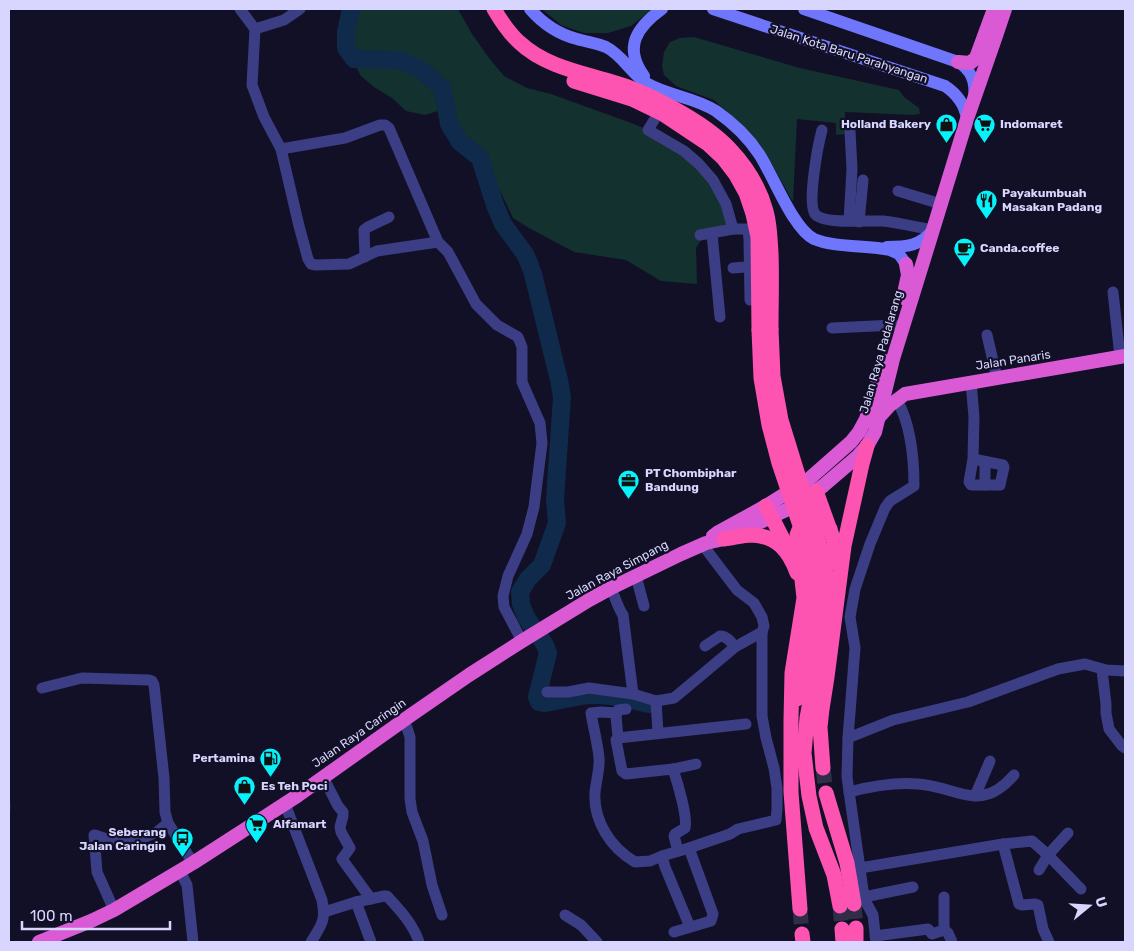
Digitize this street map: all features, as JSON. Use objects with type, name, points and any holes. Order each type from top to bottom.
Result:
[{"type":"highway","points":[[485,9],[492,24],[502,37],[529,61],[544,70],[632,99],[659,112],[708,144],[727,163],[746,193],[753,214],[758,237],[765,330]]},
{"type":"highway","points":[[494,9],[509,32],[519,43],[542,59],[655,98],[692,119],[730,149],[758,188],[767,212],[772,268],[761,378],[769,425],[779,463],[811,558],[814,582],[814,654],[804,753],[816,828],[834,875],[853,902]]},
{"type":"highway","name":"Jalan Raya Padalarang","points":[[958,62],[970,62],[976,58],[1002,11]]},
{"type":"highway","name":"Jalan Raya Padalarang","points":[[813,485],[846,468],[867,446],[875,432],[890,370],[967,119],[996,36],[1002,11]]},
{"type":"highway","name":"Jalan Raya Padalarang","points":[[721,536],[769,511],[797,504],[859,432],[866,419],[896,325],[908,279],[906,264]]},
{"type":"highway","name":"Jalan Panaris","points":[[901,397],[971,382],[1122,357]]},
{"type":"highway","points":[[879,418],[889,406],[901,397],[892,382],[890,370]]},
{"type":"highway","points":[[822,768],[821,718],[844,546],[867,446]]},
{"type":"highway","points":[[813,485],[830,529],[836,554],[838,594]]},
{"type":"highway","points":[[769,511],[804,590]]},
{"type":"highway","points":[[800,909],[791,792],[792,673],[804,598],[797,535],[804,524],[809,521],[823,524],[830,529]]},
{"type":"highway","points":[[721,536],[752,535],[774,540],[784,547],[792,560]]},
{"type":"highway","name":"Jalan Raya Simpang","points":[[544,628],[612,588],[721,536]]},
{"type":"highway","name":"Jalan Raya Caringin","points":[[39,942],[90,922],[114,910],[193,864],[285,804],[402,722],[544,628]]},
{"type":"highway","points":[[791,720],[803,680],[814,654]]},
{"type":"highway","points":[[826,793],[847,863],[853,902]]},
{"type":"main road","points":[[530,9],[544,24],[552,29],[568,37],[611,50],[653,87],[712,108],[731,122],[751,143],[760,156],[789,209],[806,234],[822,242],[882,248],[893,251],[901,256],[906,264]]},
{"type":"main road","points":[[662,9],[648,20],[639,32],[633,49],[636,63],[644,76],[671,94]]},
{"type":"main road","name":"Jalan Kota Baru Parahyangan","points":[[713,9],[945,86],[961,102],[967,119]]},
{"type":"main road","points":[[804,9],[958,62]]},
{"type":"main road","name":"Jalan Raya Padalarang","points":[[958,62],[969,71],[974,80],[973,101]]},
{"type":"main road","points":[[855,246],[910,246],[923,240],[933,230]]},
{"type":"street","points":[[240,9],[255,28],[252,86],[264,117],[281,149],[299,226],[311,264],[316,266],[349,264],[377,252],[438,242]]},
{"type":"street","points":[[255,28],[284,20],[300,9]]},
{"type":"street","points":[[659,112],[648,130],[684,151],[713,180],[726,204],[733,229]]},
{"type":"street","points":[[281,149],[345,138],[380,125],[385,125],[404,161],[438,242],[448,252],[476,304],[497,325],[518,337],[522,347],[522,382],[540,423],[542,443],[534,507],[528,534],[508,576],[503,596],[504,607],[525,639]]},
{"type":"street","points":[[822,130],[818,144],[812,193],[812,209],[818,217],[822,219],[880,221],[933,230]]},
{"type":"street","points":[[850,132],[854,221]]},
{"type":"street","points":[[854,221],[863,180]]},
{"type":"street","points":[[898,191],[941,204]]},
{"type":"street","points":[[365,257],[364,230],[389,217]]},
{"type":"street","points":[[720,317],[706,235],[733,229],[748,229],[750,300]]},
{"type":"street","points":[[733,268],[750,266]]},
{"type":"street","points":[[1113,292],[1122,357]]},
{"type":"street","points":[[832,328],[896,325]]},
{"type":"street","points":[[987,335],[997,378]]},
{"type":"street","points":[[971,382],[979,461],[986,485]]},
{"type":"street","points":[[853,902],[860,868],[847,777],[855,648],[850,616],[855,589],[870,544],[885,508],[890,501],[914,486],[914,467],[901,397]]},
{"type":"street","points":[[979,461],[1001,464],[1004,467],[1000,485],[970,484],[979,461]]},
{"type":"street","points":[[696,764],[672,769],[626,774],[622,771],[616,740],[618,738],[616,715],[621,711],[591,713],[599,759],[594,806],[606,834],[632,861],[650,861],[730,834],[738,829],[776,820],[777,788],[762,716],[762,632],[764,626],[762,617],[754,604],[737,590],[704,543]]},
{"type":"street","points":[[636,576],[644,606]]},
{"type":"street","points":[[612,588],[619,611],[623,615],[634,694]]},
{"type":"street","points":[[547,692],[568,692],[589,688],[634,694],[656,701],[674,698],[735,648],[762,632]]},
{"type":"street","points":[[705,646],[722,636],[726,637],[735,648]]},
{"type":"street","points":[[848,738],[893,720],[968,702],[1058,668],[1085,664],[1102,670],[1125,671]]},
{"type":"street","points":[[1102,670],[1109,728],[1125,748]]},
{"type":"street","points":[[42,688],[82,678],[152,681],[162,761],[165,812],[168,823],[193,864]]},
{"type":"street","points":[[656,701],[658,733]]},
{"type":"street","points":[[402,722],[407,728],[410,737],[410,799],[412,812],[423,841],[432,885],[442,915]]},
{"type":"street","points":[[618,738],[746,724]]},
{"type":"street","points":[[975,796],[990,761]]},
{"type":"street","points":[[672,769],[686,823],[685,828],[674,836],[684,849],[712,914],[711,920],[674,932]]},
{"type":"street","points":[[849,792],[890,784],[920,784],[978,797],[990,794],[1006,784],[1014,775]]},
{"type":"street","points":[[323,777],[343,812],[340,827],[350,848],[342,859],[371,899]]},
{"type":"street","points":[[285,804],[322,900],[323,922],[311,942]]},
{"type":"street","points":[[114,910],[97,872],[94,835],[110,840],[127,841],[143,838],[156,832],[168,823]]},
{"type":"street","points":[[1039,870],[1048,855],[1068,833]]},
{"type":"street","points":[[860,868],[1003,844],[1032,841],[1081,889]]},
{"type":"street","points":[[1003,844],[1020,904],[1036,904],[1043,930],[1049,942]]},
{"type":"street","points":[[662,856],[690,927]]},
{"type":"street","points":[[180,871],[187,885],[193,942]]},
{"type":"street","points":[[853,902],[913,887]]},
{"type":"street","points":[[324,912],[356,902],[387,896],[407,919],[419,942]]},
{"type":"street","points":[[944,897],[944,930],[948,933],[952,942]]},
{"type":"street","points":[[356,902],[370,942]]},
{"type":"street","points":[[853,902],[866,904],[873,915],[876,939],[928,929],[932,934],[944,930]]},
{"type":"street","points":[[565,915],[581,925],[597,942]]},
{"type":"green space","points":[[347,9],[458,9],[472,34],[504,76],[527,88],[551,94],[634,124],[678,143],[695,153],[717,177],[736,220],[701,240],[696,248],[697,284],[661,281],[626,260],[574,252],[513,218],[480,153],[465,140],[454,124],[449,101],[438,111],[425,115],[406,111],[392,98],[361,76],[356,67],[345,57],[341,37]]},
{"type":"green space","points":[[542,9],[652,9],[631,26],[608,33],[584,33],[561,25]]},
{"type":"green space","points":[[694,37],[800,68],[899,90],[904,97],[919,108],[920,114],[845,112],[845,134],[836,135],[836,123],[797,119],[793,202],[772,164],[742,125],[714,100],[676,86],[664,75],[662,66],[664,52],[670,42],[680,38]]},
{"type":"waterway","points":[[351,9],[346,32],[346,48],[354,59],[400,60],[423,71],[442,88],[449,124],[460,142],[480,158],[503,224],[525,254],[533,274],[562,397],[555,499],[557,523],[542,565],[528,579],[520,592],[521,604],[526,617],[545,645],[548,653],[537,697],[539,702],[544,703],[581,696],[608,695],[649,704]]},
{"type":"waterway","points":[[9,803],[9,810]]},
{"type":"tunnel","points":[[823,768],[826,793]]},
{"type":"tunnel","points":[[854,904],[856,928]]},
{"type":"tunnel","points":[[840,906],[842,929]]},
{"type":"tunnel","points":[[800,909],[802,934]]},
{"type":"place","name":"Holland Bakery","points":[[947,143]]},
{"type":"place","name":"Indomaret","points":[[984,143]]},
{"type":"place","name":"Payakumbuah Masakan Padang","points":[[986,219]]},
{"type":"place","name":"Canda.coffee","points":[[964,267]]},
{"type":"place","name":"PT Chombiphar Bandung","points":[[629,499]]},
{"type":"place","name":"Pertamina","points":[[271,777]]},
{"type":"place","name":"Es Teh Poci","points":[[245,805]]},
{"type":"place","name":"Alfamart","points":[[257,843]]},
{"type":"place","name":"Seberang Jalan Caringin","points":[[182,858]]}]
